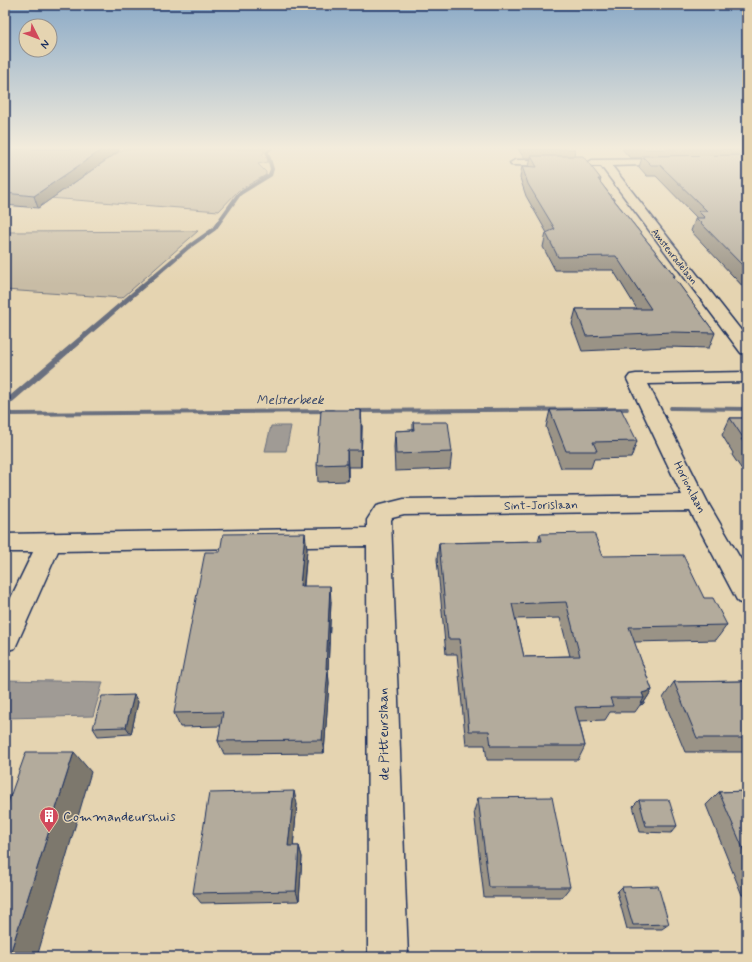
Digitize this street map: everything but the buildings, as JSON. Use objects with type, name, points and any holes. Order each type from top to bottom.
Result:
[{"type":"street","name":"Amstenradelaan","points":[[628,194],[747,349]]},
{"type":"street","name":"Horionlaan","points":[[747,377],[636,379],[697,503],[747,594]]},
{"type":"street","name":"Sint-Jorislaan","points":[[5,543],[382,525],[404,507],[697,503]]},
{"type":"street","name":"de Pitteurslaan","points":[[382,525],[388,957]]},
{"type":"street","points":[[5,639],[50,542]]},
{"type":"shaded area","points":[[55,194],[235,194],[219,211],[49,198]]},
{"type":"shaded area","points":[[198,231],[122,298],[5,290],[5,232]]},
{"type":"shaded area","points":[[271,426],[291,426],[286,451],[265,451]]},
{"type":"shaded area","points":[[5,680],[103,682],[93,716],[5,718]]},
{"type":"waterway","name":"Melsterbeek","points":[[5,404],[187,248],[214,229],[239,194]]},
{"type":"waterway","name":"Melsterbeek","points":[[673,408],[747,409]]},
{"type":"waterway","name":"Melsterbeek","points":[[350,411],[625,409]]},
{"type":"waterway","name":"Melsterbeek","points":[[5,411],[11,414],[333,411]]},
{"type":"place","name":"Commandeurshuis","points":[[49,833]]}]
